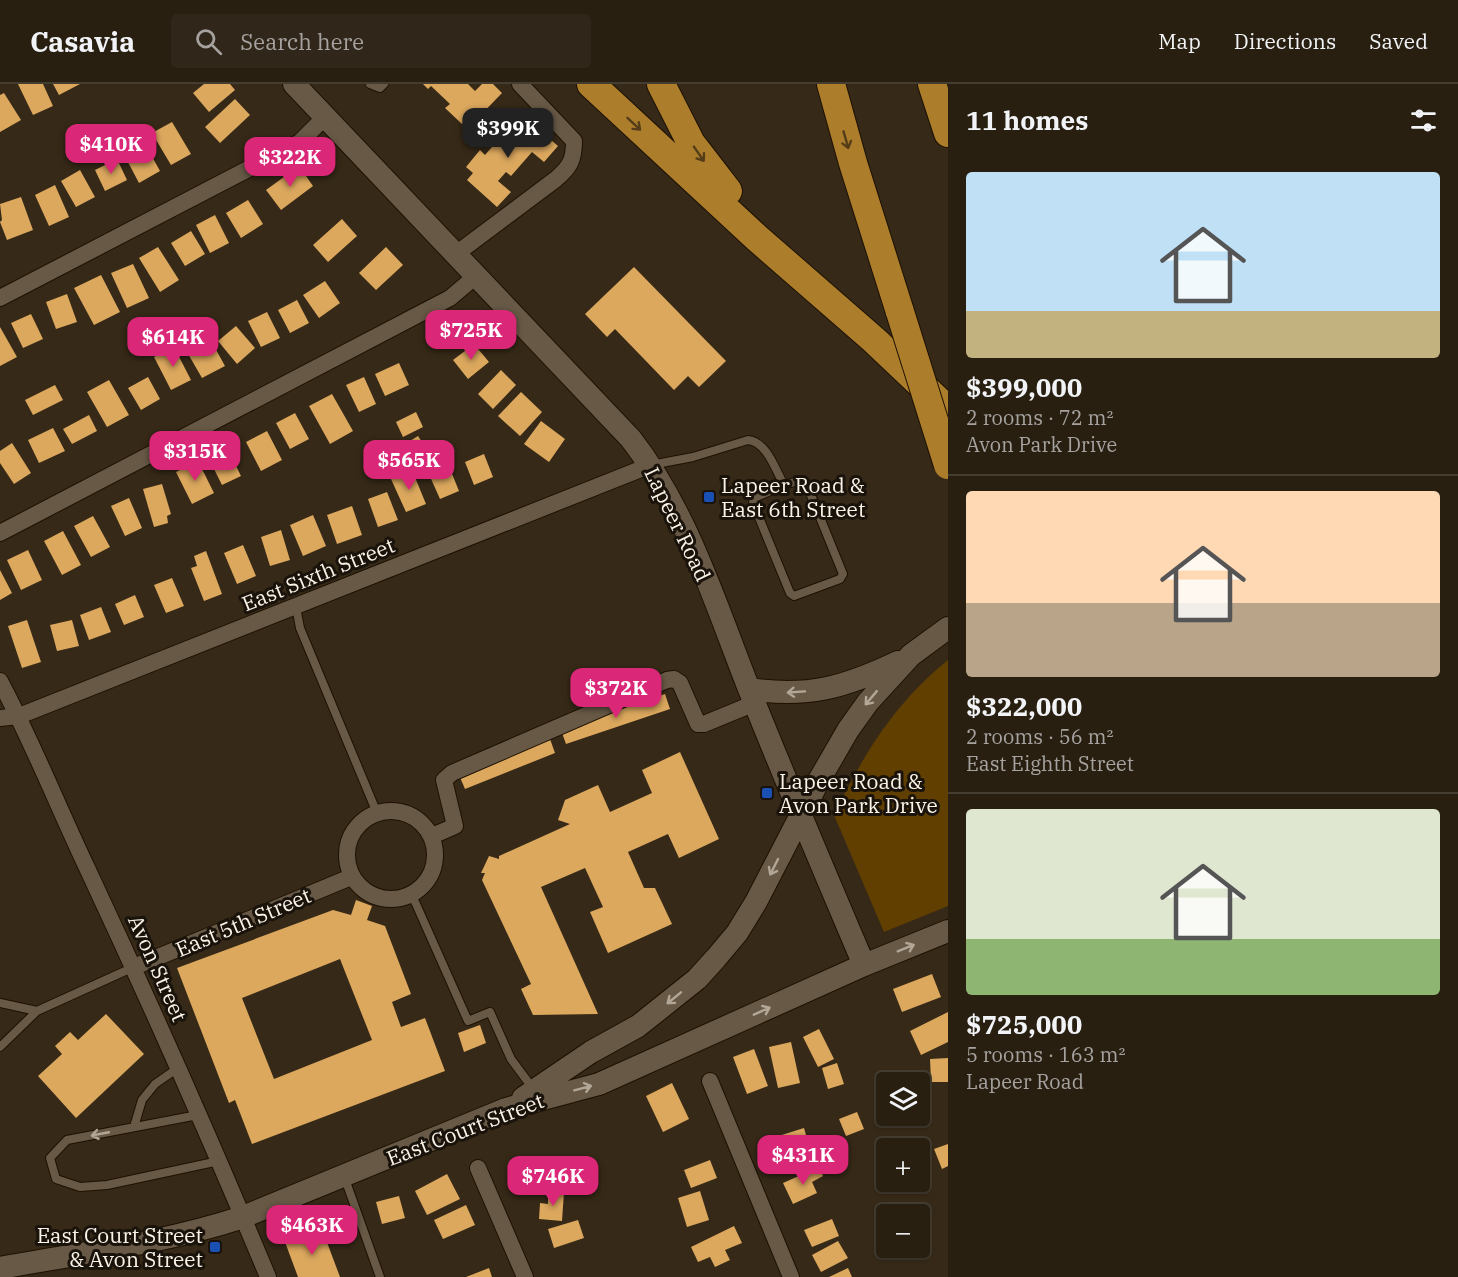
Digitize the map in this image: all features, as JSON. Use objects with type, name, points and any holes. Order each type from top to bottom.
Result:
[{"type":"highway","points":[[591,84],[757,238],[874,340]]},
{"type":"highway","points":[[661,84],[691,143],[744,210],[874,340],[948,410]]},
{"type":"highway","points":[[831,84],[853,163],[948,465]]},
{"type":"highway","points":[[932,84],[948,133]]},
{"type":"main road","name":"Lapeer Road","points":[[294,84],[631,439],[651,465],[690,537],[800,815],[864,965]]},
{"type":"main road","points":[[752,696],[823,689],[862,678],[911,655],[948,628]]},
{"type":"main road","points":[[506,1109],[607,1043],[638,1026],[697,979],[716,958],[756,902],[800,815],[848,730],[868,702],[911,655]]},
{"type":"main road","name":"East Court Street","points":[[0,1268],[174,1236],[243,1217],[506,1109],[599,1084],[864,965],[948,931]]},
{"type":"main road","points":[[607,1043],[621,1074]]},
{"type":"street","points":[[456,254],[556,179],[569,168],[574,158],[574,141],[520,84]]},
{"type":"street","points":[[0,298],[300,142],[325,117]]},
{"type":"street","points":[[0,533],[450,298],[476,276]]},
{"type":"street","name":"East Sixth Street","points":[[0,718],[19,716],[651,465]]},
{"type":"street","points":[[432,836],[455,826],[444,780],[452,773],[667,680],[674,679],[680,683],[698,724],[704,724],[752,696]]},
{"type":"street","name":"Avon Street","points":[[0,681],[19,716],[87,869],[134,967],[268,1277]]},
{"type":"street","points":[[394,810],[417,818],[432,836],[437,858],[429,880],[412,896],[389,900],[367,894],[351,877],[346,853],[353,831],[370,815],[394,810]]},
{"type":"street","name":"East 5th Street","points":[[134,967],[351,877]]},
{"type":"street","points":[[710,1082],[791,1277]]},
{"type":"street","points":[[478,1168],[525,1277]]},
{"type":"lane","points":[[370,84],[380,88],[384,84]]},
{"type":"lane","points":[[651,465],[693,457],[748,440],[762,446],[784,485]]},
{"type":"lane","points":[[802,480],[806,483],[843,574],[840,579],[794,596],[790,593],[753,503],[754,498],[784,485],[802,480]]},
{"type":"lane","points":[[296,607],[300,628],[377,813]]},
{"type":"lane","points":[[412,896],[468,1021],[490,1012],[511,1059],[534,1090]]},
{"type":"lane","points":[[0,1047],[37,1011],[134,967]]},
{"type":"lane","points":[[0,1003],[37,1011]]},
{"type":"lane","points":[[134,1127],[142,1100],[155,1084],[178,1068]]},
{"type":"lane","points":[[198,1115],[67,1140],[50,1158],[56,1179],[80,1187],[107,1185],[219,1161]]},
{"type":"lane","points":[[344,1176],[380,1277]]},
{"type":"shaded area","points":[[948,660],[948,906],[884,932],[834,815],[869,750],[882,731],[912,694]]},
{"type":"building","points":[[18,84],[43,84],[53,106],[33,115]]},
{"type":"building","points":[[53,84],[80,84],[59,95]]},
{"type":"building","points":[[204,84],[230,84],[235,90],[209,112],[193,93]]},
{"type":"building","points":[[423,84],[468,84],[475,91],[482,84],[493,84],[502,93],[474,122],[468,117],[462,124],[445,108],[450,104],[431,86],[428,89]]},
{"type":"building","points":[[4,93],[21,120],[0,132],[0,95]]},
{"type":"building","points":[[235,99],[250,115],[220,143],[205,127]]},
{"type":"building","points":[[518,117],[525,123],[528,120],[558,146],[544,162],[532,152],[511,176],[506,172],[498,181],[511,192],[497,207],[467,180],[473,173],[466,167],[480,150],[485,155]]},
{"type":"building","points":[[172,122],[191,154],[171,165],[152,133]]},
{"type":"building","points":[[140,135],[160,171],[139,183],[119,145]]},
{"type":"building","points":[[117,159],[127,180],[105,191],[95,170]]},
{"type":"building","points":[[299,166],[313,186],[281,210],[266,190]]},
{"type":"building","points":[[80,170],[95,197],[76,207],[61,181]]},
{"type":"building","points":[[55,185],[69,217],[49,226],[35,195]]},
{"type":"building","points":[[21,197],[33,230],[7,240],[0,222],[2,220],[0,204]]},
{"type":"building","points":[[248,200],[263,224],[241,238],[226,213]]},
{"type":"building","points":[[215,215],[229,243],[210,253],[196,225]]},
{"type":"building","points":[[342,219],[357,236],[328,262],[313,245]]},
{"type":"building","points":[[191,231],[205,254],[185,266],[171,243]]},
{"type":"building","points":[[158,247],[179,280],[160,292],[139,258]]},
{"type":"building","points":[[386,247],[403,265],[376,290],[359,273]]},
{"type":"building","points":[[133,264],[149,298],[127,308],[111,273]]},
{"type":"building","points":[[634,267],[726,361],[699,387],[688,376],[674,390],[615,329],[607,337],[585,314]]},
{"type":"building","points":[[101,275],[120,312],[94,325],[74,288]]},
{"type":"building","points":[[325,281],[340,303],[319,318],[303,295]]},
{"type":"building","points":[[67,294],[77,322],[56,329],[46,302]]},
{"type":"building","points":[[297,300],[309,323],[290,333],[278,310]]},
{"type":"building","points":[[267,312],[280,338],[261,347],[248,321]]},
{"type":"building","points":[[31,314],[43,339],[23,348],[11,323]]},
{"type":"building","points":[[236,326],[255,348],[237,364],[218,341]]},
{"type":"building","points":[[0,327],[17,357],[0,366]]},
{"type":"building","points":[[210,339],[225,366],[202,378],[187,352]]},
{"type":"building","points":[[474,344],[489,362],[468,379],[453,360]]},
{"type":"building","points":[[174,347],[191,380],[171,390],[154,357]]},
{"type":"building","points":[[399,363],[409,385],[385,396],[375,374]]},
{"type":"building","points":[[501,370],[516,385],[493,409],[478,394]]},
{"type":"building","points":[[148,377],[160,399],[141,410],[128,388]]},
{"type":"building","points":[[364,377],[376,404],[359,412],[346,385]]},
{"type":"building","points":[[109,380],[129,415],[107,427],[87,392]]},
{"type":"building","points":[[55,385],[63,400],[33,415],[25,400]]},
{"type":"building","points":[[521,392],[542,412],[520,436],[498,416]]},
{"type":"building","points":[[332,394],[353,431],[330,444],[309,406]]},
{"type":"building","points":[[416,412],[423,427],[403,437],[396,422]]},
{"type":"building","points":[[295,413],[309,439],[290,449],[276,423]]},
{"type":"building","points":[[89,415],[97,431],[72,444],[63,429]]},
{"type":"building","points":[[541,421],[565,439],[549,462],[524,444]]},
{"type":"building","points":[[53,428],[65,451],[39,463],[28,440]]},
{"type":"building","points":[[267,431],[282,460],[261,471],[246,442]]},
{"type":"building","points":[[418,436],[428,451],[414,459],[405,444]]},
{"type":"building","points":[[12,443],[31,473],[14,484],[0,463],[0,451]]},
{"type":"building","points":[[228,450],[241,476],[222,485],[209,459]]},
{"type":"building","points":[[484,454],[493,477],[474,485],[465,462]]},
{"type":"building","points":[[198,461],[214,493],[192,504],[176,472]]},
{"type":"building","points":[[448,464],[459,491],[440,499],[428,472]]},
{"type":"building","points":[[412,470],[426,504],[406,512],[391,479]]},
{"type":"building","points":[[162,484],[171,514],[167,516],[168,523],[154,527],[143,489]]},
{"type":"building","points":[[387,492],[398,520],[378,527],[368,499]]},
{"type":"building","points":[[129,498],[142,528],[125,536],[111,506]]},
{"type":"building","points":[[352,506],[362,535],[337,544],[327,515]]},
{"type":"building","points":[[313,515],[326,546],[303,556],[290,525]]},
{"type":"building","points":[[93,516],[110,547],[91,557],[74,526]]},
{"type":"building","points":[[281,530],[290,560],[270,566],[261,537]]},
{"type":"building","points":[[63,531],[81,565],[62,575],[44,541]]},
{"type":"building","points":[[243,545],[256,576],[237,584],[224,553]]},
{"type":"building","points":[[28,550],[42,580],[21,590],[7,560]]},
{"type":"building","points":[[206,551],[222,594],[204,601],[191,568],[197,566],[194,556]]},
{"type":"building","points":[[0,570],[12,593],[0,600]]},
{"type":"building","points":[[172,578],[184,606],[166,613],[154,585]]},
{"type":"building","points":[[135,595],[144,617],[124,625],[115,604]]},
{"type":"building","points":[[101,607],[111,632],[89,640],[80,615]]},
{"type":"building","points":[[27,620],[41,662],[22,668],[8,626]]},
{"type":"building","points":[[72,620],[79,646],[57,651],[50,625]]},
{"type":"building","points":[[665,694],[670,709],[566,744],[561,730]]},
{"type":"building","points":[[550,739],[555,753],[465,789],[459,775]]},
{"type":"building","points":[[680,752],[719,839],[679,858],[668,834],[628,852],[644,888],[655,888],[672,924],[608,953],[590,912],[603,907],[585,868],[541,887],[598,1014],[533,1015],[521,989],[531,984],[482,880],[485,873],[481,873],[489,856],[499,859],[499,856],[570,824],[558,820],[565,800],[598,785],[610,812],[652,793],[642,770]]},
{"type":"building","points":[[356,900],[372,906],[367,920],[385,926],[411,994],[392,1002],[401,1027],[425,1018],[445,1071],[252,1144],[235,1100],[229,1103],[177,968],[333,910],[351,915]],"holes":[[[340,959],[372,1040],[274,1079],[242,998]]]},
{"type":"building","points":[[932,974],[941,997],[902,1012],[893,989]]},
{"type":"building","points":[[948,1012],[948,1042],[921,1055],[910,1031]]},
{"type":"building","points":[[106,1014],[144,1054],[76,1118],[38,1076],[62,1054],[55,1046],[70,1032],[78,1040]]},
{"type":"building","points":[[480,1025],[486,1043],[464,1052],[458,1033]]},
{"type":"building","points":[[819,1029],[834,1059],[818,1067],[803,1037]]},
{"type":"building","points":[[791,1042],[800,1083],[778,1088],[769,1047]]},
{"type":"building","points":[[754,1049],[768,1086],[747,1094],[733,1057]]},
{"type":"building","points":[[948,1058],[948,1082],[931,1082],[930,1059]]},
{"type":"building","points":[[837,1063],[844,1084],[828,1089],[822,1068]]},
{"type":"building","points":[[672,1083],[689,1119],[663,1132],[646,1096]]},
{"type":"building","points":[[857,1112],[864,1129],[846,1136],[839,1119]]},
{"type":"building","points":[[804,1128],[810,1149],[775,1159],[769,1139]]},
{"type":"building","points":[[948,1144],[948,1166],[942,1169],[934,1149]]},
{"type":"building","points":[[710,1160],[717,1178],[691,1188],[684,1170]]},
{"type":"building","points":[[545,1163],[554,1182],[534,1190],[526,1172]]},
{"type":"building","points":[[819,1167],[823,1176],[812,1182],[817,1193],[793,1204],[783,1183]]},
{"type":"building","points":[[447,1174],[460,1199],[427,1215],[415,1191]]},
{"type":"building","points":[[548,1191],[564,1192],[562,1221],[539,1219],[540,1203],[548,1204]]},
{"type":"building","points":[[700,1191],[709,1220],[687,1227],[678,1198]]},
{"type":"building","points":[[399,1196],[405,1218],[382,1224],[376,1202]]},
{"type":"building","points":[[466,1205],[475,1225],[443,1239],[434,1220]]},
{"type":"building","points":[[832,1219],[839,1236],[812,1247],[804,1230]]},
{"type":"building","points":[[578,1220],[584,1238],[554,1248],[548,1229]]},
{"type":"building","points":[[734,1226],[742,1243],[725,1250],[730,1260],[715,1267],[710,1257],[698,1262],[691,1247]]},
{"type":"building","points":[[322,1229],[340,1277],[298,1277],[285,1242]]},
{"type":"building","points":[[838,1241],[848,1258],[821,1272],[812,1255]]},
{"type":"building","points":[[489,1268],[492,1277],[466,1277]]},
{"type":"building","points":[[848,1268],[852,1277],[829,1277]]},
{"type":"place","name":"Lapeer Road & East 6th Street","points":[[709,497]]},
{"type":"place","name":"Lapeer Road & Avon Park Drive","points":[[767,793]]},
{"type":"place","name":"East Court Street & Avon Street","points":[[215,1247]]}]
